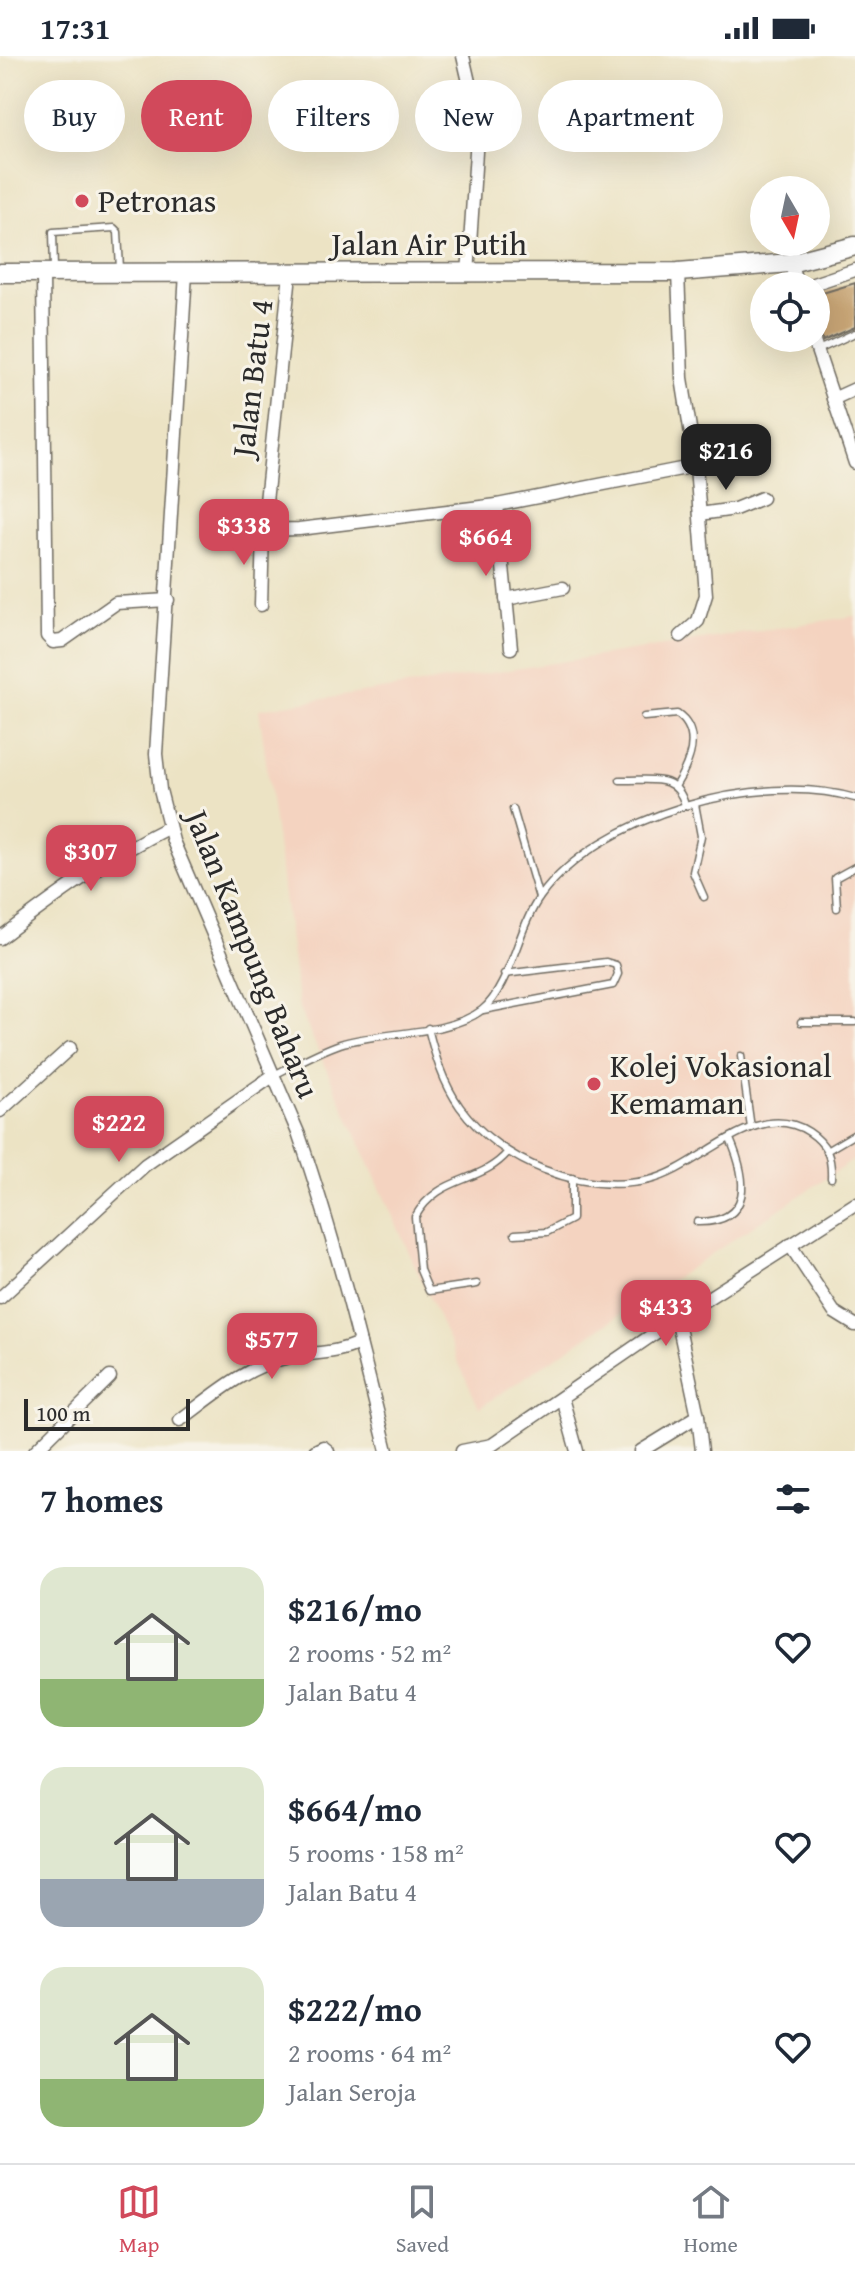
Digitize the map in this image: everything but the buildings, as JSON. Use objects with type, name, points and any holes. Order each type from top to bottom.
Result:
[{"type":"main road","name":"Jalan Air Putih","points":[[0,273],[468,275],[678,272],[790,263],[855,246]]},
{"type":"street","points":[[463,56],[478,121],[468,275]]},
{"type":"street","points":[[790,263],[793,272]]},
{"type":"street","points":[[830,278],[855,270]]},
{"type":"street","points":[[678,272],[682,378],[696,466],[706,595],[698,621],[681,636]]},
{"type":"street","points":[[49,273],[47,636],[53,642],[62,641],[121,601],[168,600]]},
{"type":"street","name":"Jalan Kampung Baharu","points":[[186,273],[156,754],[169,827],[317,1185],[387,1451]]},
{"type":"street","name":"Jalan Batu 4","points":[[261,605],[263,530],[290,274]]},
{"type":"street","points":[[817,352],[851,442],[855,463]]},
{"type":"street","points":[[833,399],[855,389]]},
{"type":"street","points":[[263,530],[299,529],[404,513],[497,505],[696,466]]},
{"type":"street","points":[[700,514],[735,509],[762,498]]},
{"type":"street","points":[[497,505],[511,648]]},
{"type":"street","points":[[506,599],[563,588]]},
{"type":"street","points":[[0,938],[80,879],[134,844],[169,827]]},
{"type":"street","points":[[0,1111],[70,1048]]},
{"type":"street","points":[[0,1298],[145,1165],[274,1075]]},
{"type":"street","points":[[462,1451],[492,1448],[677,1318],[855,1204]]},
{"type":"street","points":[[790,1245],[834,1312],[855,1325]]},
{"type":"street","points":[[677,1318],[698,1416],[702,1451]]},
{"type":"street","points":[[180,1420],[238,1376],[284,1358],[330,1354],[360,1343]]},
{"type":"street","points":[[35,1451],[110,1377]]},
{"type":"street","points":[[562,1398],[577,1451]]},
{"type":"street","points":[[641,1451],[698,1416]]},
{"type":"street","points":[[315,1451],[323,1447],[328,1451]]},
{"type":"lane","points":[[49,273],[53,232],[114,228],[119,233],[121,272]]},
{"type":"lane","points":[[830,340],[855,333]]},
{"type":"lane","points":[[644,717],[677,714],[685,720],[692,754],[676,785]]},
{"type":"lane","points":[[620,780],[676,785]]},
{"type":"lane","points":[[676,785],[685,805]]},
{"type":"lane","points":[[483,1010],[504,974],[539,898],[580,856],[615,835],[685,805],[801,788],[855,798]]},
{"type":"lane","points":[[695,804],[701,836],[693,872],[704,897]]},
{"type":"lane","points":[[513,809],[539,898]]},
{"type":"lane","points":[[837,908],[835,878],[855,867]]},
{"type":"lane","points":[[274,1075],[340,1044],[459,1021],[483,1010],[613,985],[618,974],[616,965],[606,962],[504,974]]},
{"type":"lane","points":[[801,1022],[855,1022]]},
{"type":"lane","points":[[428,1028],[438,1067],[460,1107],[508,1152],[572,1178],[613,1183],[651,1180],[751,1128],[771,1122],[800,1127],[828,1150],[831,1178]]},
{"type":"lane","points":[[741,1056],[751,1128]]},
{"type":"lane","points":[[828,1150],[855,1134]]},
{"type":"lane","points":[[697,1222],[713,1223],[729,1216],[741,1198],[741,1170],[730,1139]]},
{"type":"lane","points":[[477,1284],[429,1291],[420,1270],[415,1217],[438,1189],[494,1167],[508,1152]]},
{"type":"lane","points":[[515,1234],[547,1232],[572,1219],[572,1178]]},
{"type":"shaded area","name":"Kolej Vokasional Kemaman","points":[[855,616],[855,1159],[479,1408],[299,1008],[259,709]]},
{"type":"place","name":"Petronas","points":[[82,201]]},
{"type":"place","name":"Kolej Vokasional Kemaman","points":[[594,1084]]}]
